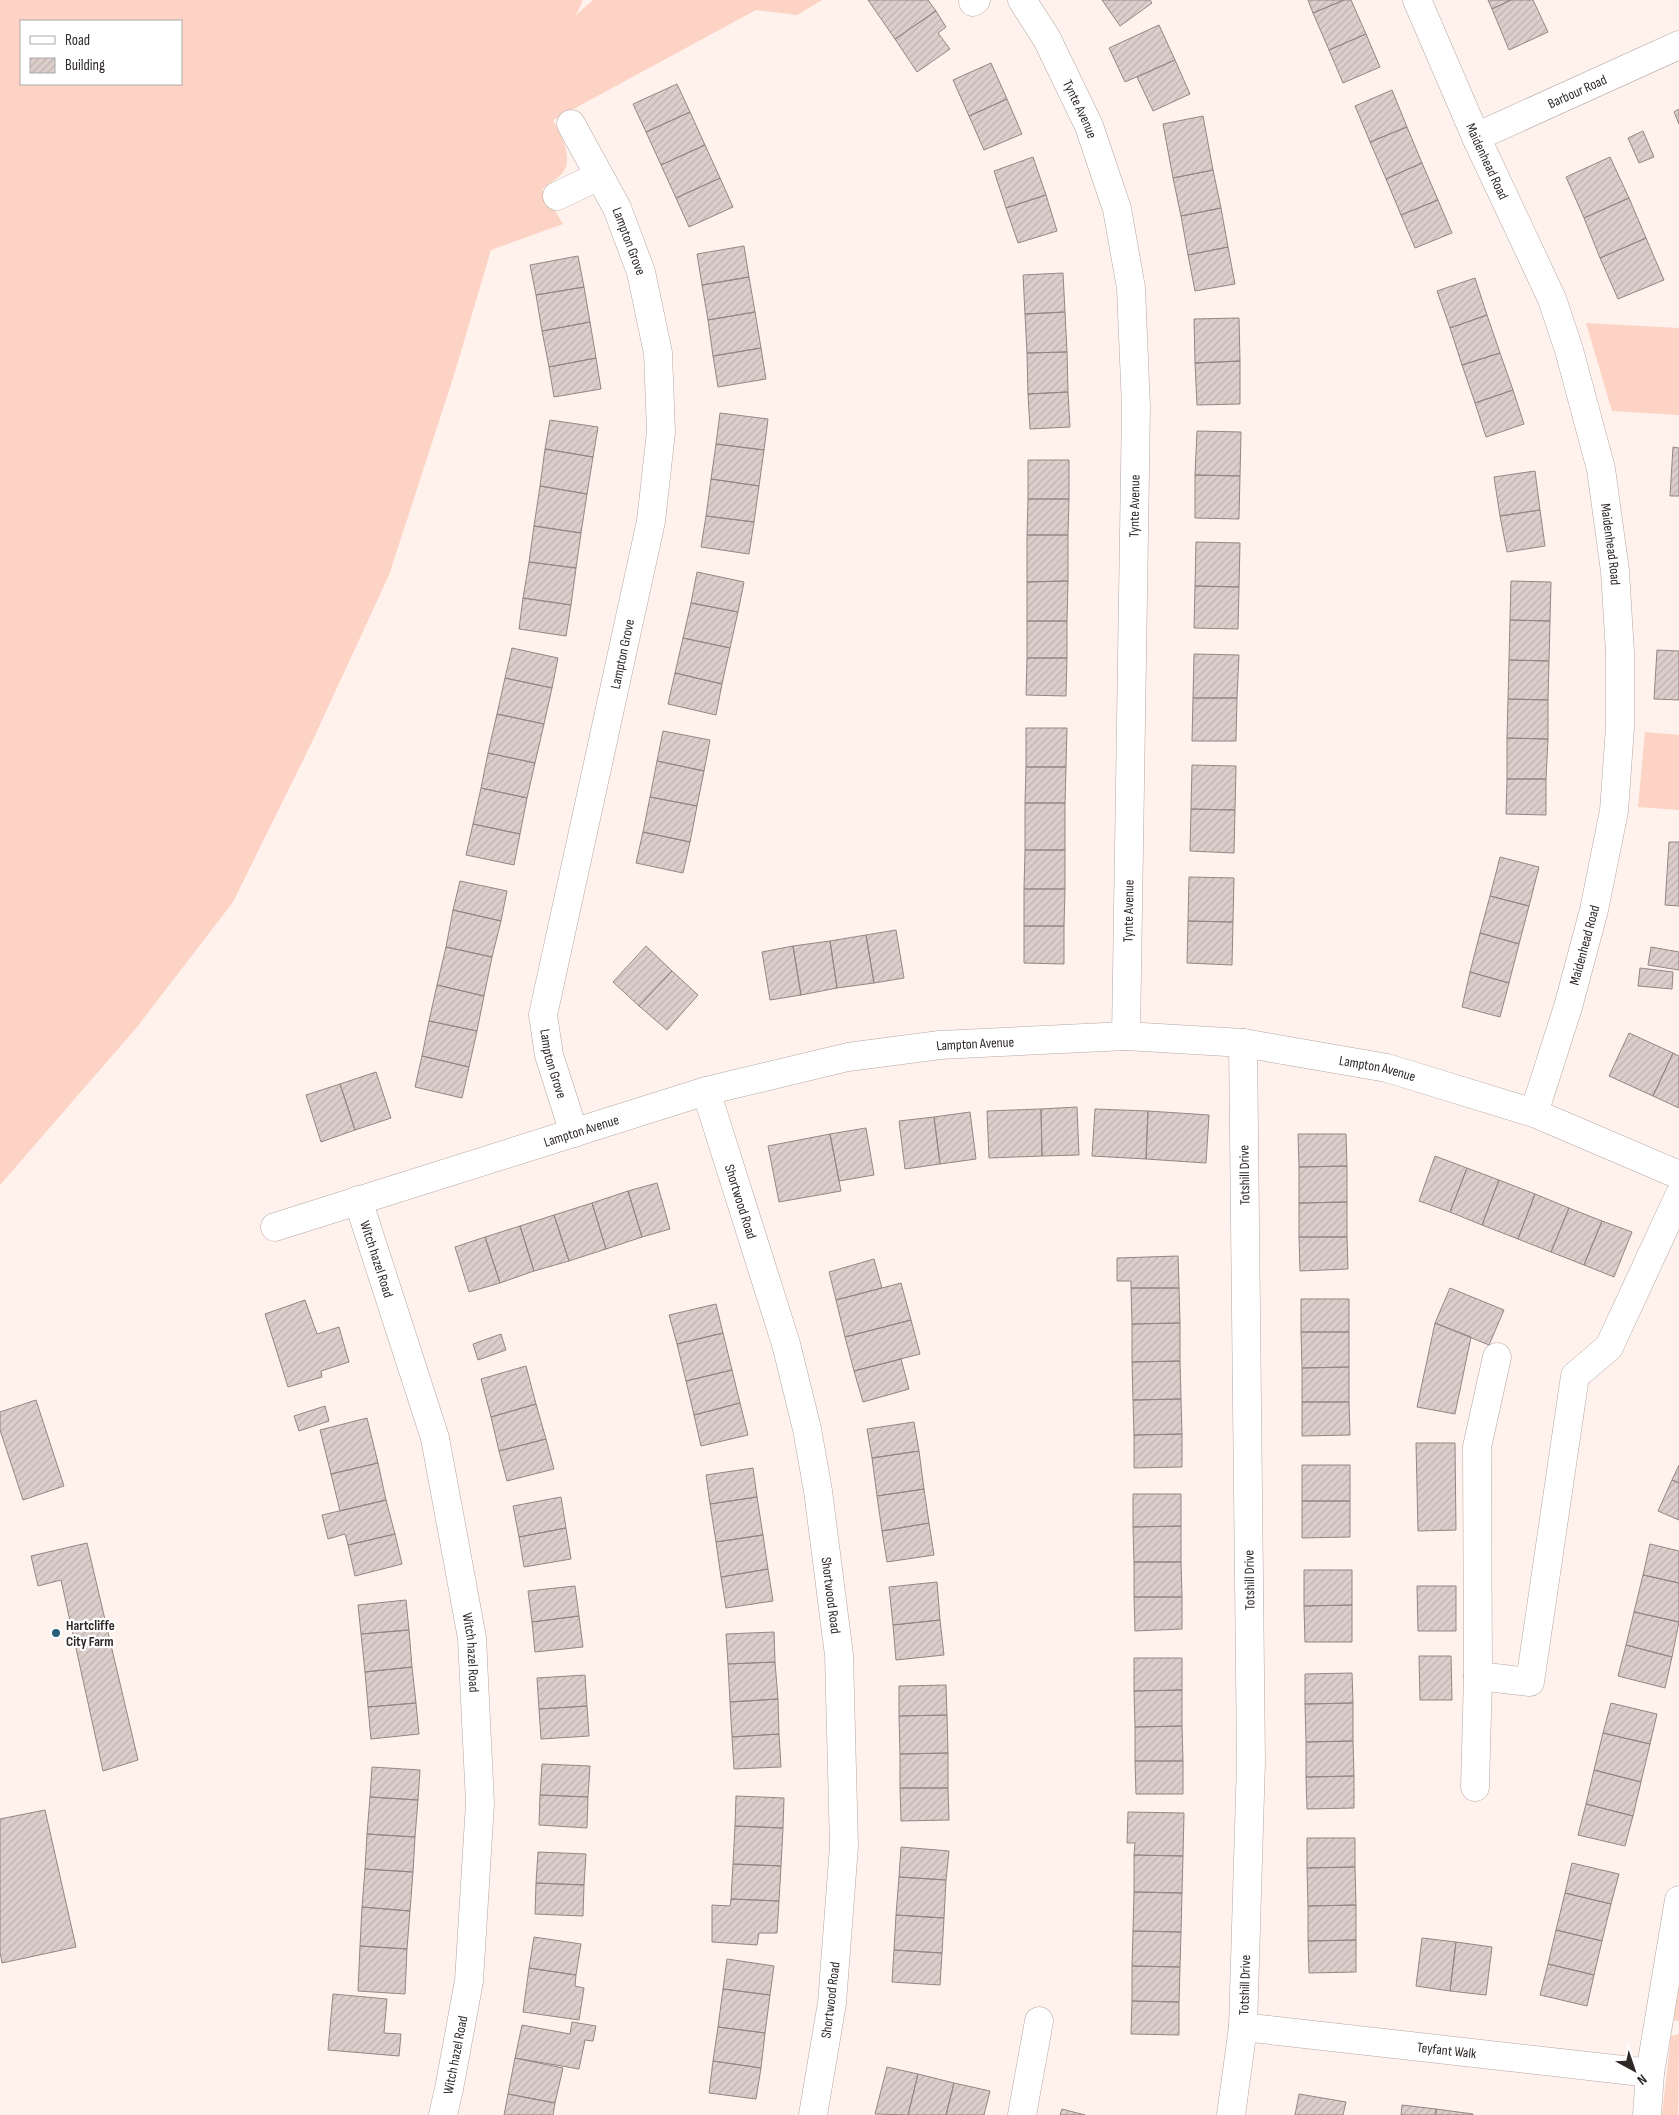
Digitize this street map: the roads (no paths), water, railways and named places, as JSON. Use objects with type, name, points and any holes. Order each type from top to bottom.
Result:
[{"type":"street","name":"Tynte Avenue","points":[[1022,0],[1047,38],[1089,126],[1116,209],[1131,288],[1136,407],[1126,1036]]},
{"type":"street","name":"Maidenhead Road","points":[[1417,0],[1476,136],[1552,299],[1569,350],[1602,469],[1615,571],[1620,653],[1620,727],[1614,810],[1594,910],[1568,1007],[1534,1113]]},
{"type":"street","name":"Barbour Road","points":[[1476,136],[1679,45]]},
{"type":"street","name":"Lampton Grove","points":[[570,124],[617,208],[641,272],[658,352],[661,432],[651,521],[543,1015],[549,1055],[574,1133]]},
{"type":"street","points":[[557,196],[599,176]]},
{"type":"street","name":"Lampton Avenue","points":[[275,1227],[706,1091],[848,1057],[940,1045],[1126,1036],[1243,1043],[1387,1068],[1534,1113],[1679,1175]]},
{"type":"street","name":"Totshill Drive","points":[[1230,2115],[1244,2027],[1251,1761],[1243,1043]]},
{"type":"street","name":"Shortwood Road","points":[[706,1091],[786,1344],[807,1429],[818,1491],[839,1655],[844,1846],[832,2003],[813,2115]]},
{"type":"street","points":[[1478,1676],[1530,1682],[1575,1376],[1609,1347],[1679,1196]]},
{"type":"street","name":"Witch hazel Road","points":[[358,1200],[434,1438],[472,1638],[480,1803],[469,1980],[450,2089],[443,2115]]},
{"type":"street","points":[[1476,1787],[1478,1676],[1477,1447],[1497,1357]]},
{"type":"street","points":[[1648,2115],[1650,2073],[1679,1900]]},
{"type":"street","points":[[1022,2115],[1039,2021]]},
{"type":"street","name":"Teyfant Walk","points":[[1244,2027],[1650,2073]]},
{"type":"place","name":"Hartcliffe City Farm","points":[[56,1633]]}]
